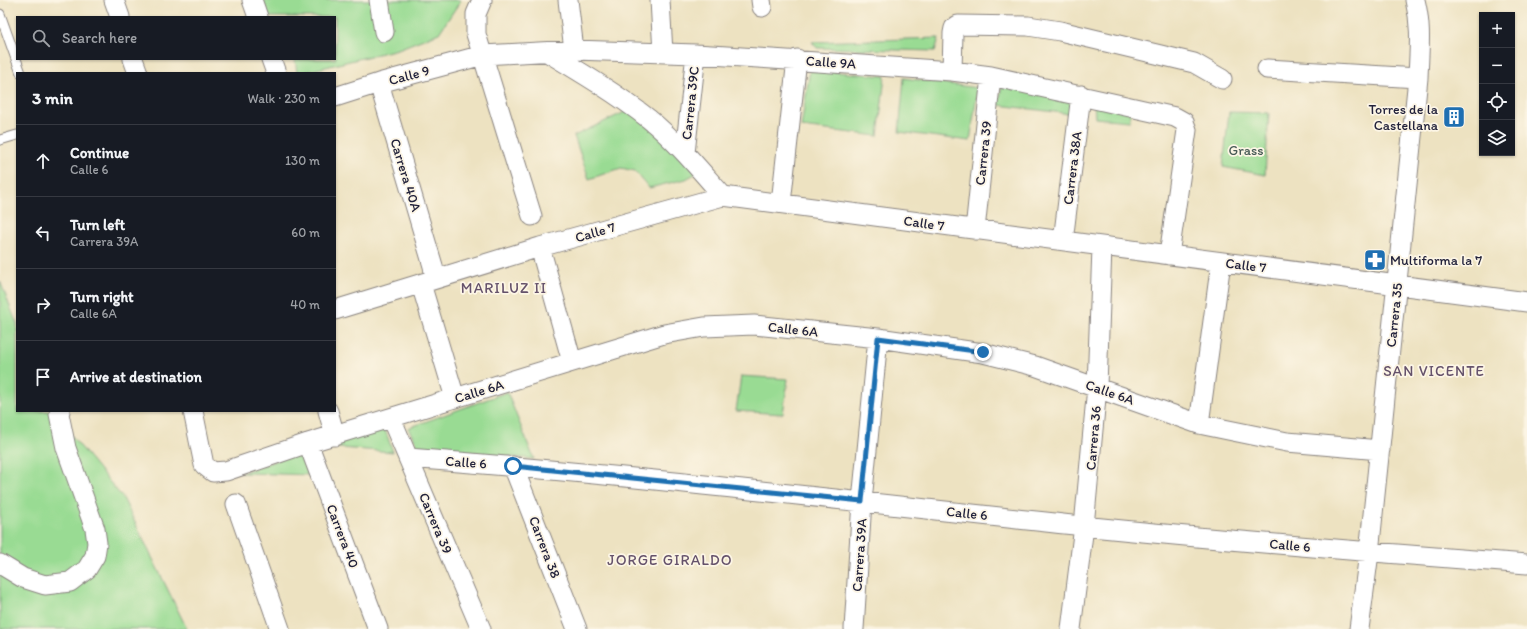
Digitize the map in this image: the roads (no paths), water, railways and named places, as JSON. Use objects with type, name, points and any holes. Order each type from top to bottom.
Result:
[{"type":"street","points":[[114,0],[120,16]]},
{"type":"street","points":[[252,0],[258,16]]},
{"type":"street","points":[[379,0],[384,32]]},
{"type":"street","points":[[482,0],[476,14],[476,34],[532,216]]},
{"type":"street","points":[[568,0],[574,50]]},
{"type":"street","points":[[660,0],[663,53]]},
{"type":"street","name":"Carrera 35","points":[[1358,629],[1369,553],[1418,78],[1420,33],[1419,17],[1414,0]]},
{"type":"street","points":[[952,71],[953,33],[954,28],[958,25],[1028,26],[1060,31],[1194,63],[1222,79]]},
{"type":"street","name":"Calle 9A","points":[[483,55],[574,50],[696,54],[797,59],[952,71],[991,76],[1175,117],[1184,122],[1187,130],[1169,255]]},
{"type":"street","points":[[547,52],[593,79],[649,119],[685,153],[723,196]]},
{"type":"street","name":"Carrera 39C","points":[[685,153],[696,54]]},
{"type":"street","name":"Calle 9","points":[[336,97],[378,83],[483,55]]},
{"type":"street","points":[[781,203],[797,59]]},
{"type":"street","points":[[133,60],[138,72]]},
{"type":"street","points":[[271,60],[276,72]]},
{"type":"street","points":[[1267,69],[1418,78]]},
{"type":"street","name":"Carrera 39","points":[[975,230],[991,76]]},
{"type":"street","name":"Carrera 40A","points":[[378,83],[430,276],[455,398]]},
{"type":"street","name":"Carrera 38A","points":[[1063,241],[1081,95]]},
{"type":"street","name":"Calle 7","points":[[336,310],[430,276],[723,196],[1527,302]]},
{"type":"street","points":[[540,247],[572,362]]},
{"type":"street","name":"Carrera 36","points":[[1071,629],[1084,526],[1097,388],[1102,247]]},
{"type":"street","points":[[1199,424],[1221,262]]},
{"type":"street","name":"Calle 6A","points":[[193,412],[204,465],[213,472],[226,471],[308,443],[335,436],[664,334],[704,327],[754,325],[878,338],[983,352],[1035,366],[1199,424],[1287,442],[1380,450]]},
{"type":"street","name":"Carrera 39A","points":[[854,629],[862,501],[878,338]]},
{"type":"street","points":[[0,564],[23,578],[45,585],[70,582],[87,570],[95,556],[97,543],[95,530],[66,448],[60,412]]},
{"type":"street","points":[[328,412],[335,436]]},
{"type":"street","name":"Carrera 39","points":[[391,418],[481,629]]},
{"type":"street","name":"Carrera 40","points":[[308,443],[378,629]]},
{"type":"street","name":"Calle 6","points":[[408,458],[513,466],[862,501],[1084,526],[1369,553],[1527,564]]},
{"type":"street","name":"Carrera 38","points":[[513,466],[577,629]]},
{"type":"street","points":[[236,504],[280,629]]},
{"type":"lane","points":[[0,14],[16,59]]},
{"type":"lane","points":[[16,60],[21,72]]},
{"type":"lane","points":[[0,140],[16,135]]},
{"type":"place","name":"Torres de la Castellana","points":[[1454,117]]},
{"type":"place","name":"Multiforma la 7","points":[[1375,260]]},
{"type":"district","name":"MARILUZ II","points":[[504,288]]},
{"type":"district","name":"SAN VICENTE","points":[[1434,371]]},
{"type":"district","name":"JORGE GIRALDO","points":[[670,560]]},
{"type":"park label","name":"Grass","points":[[1246,150]]}]
